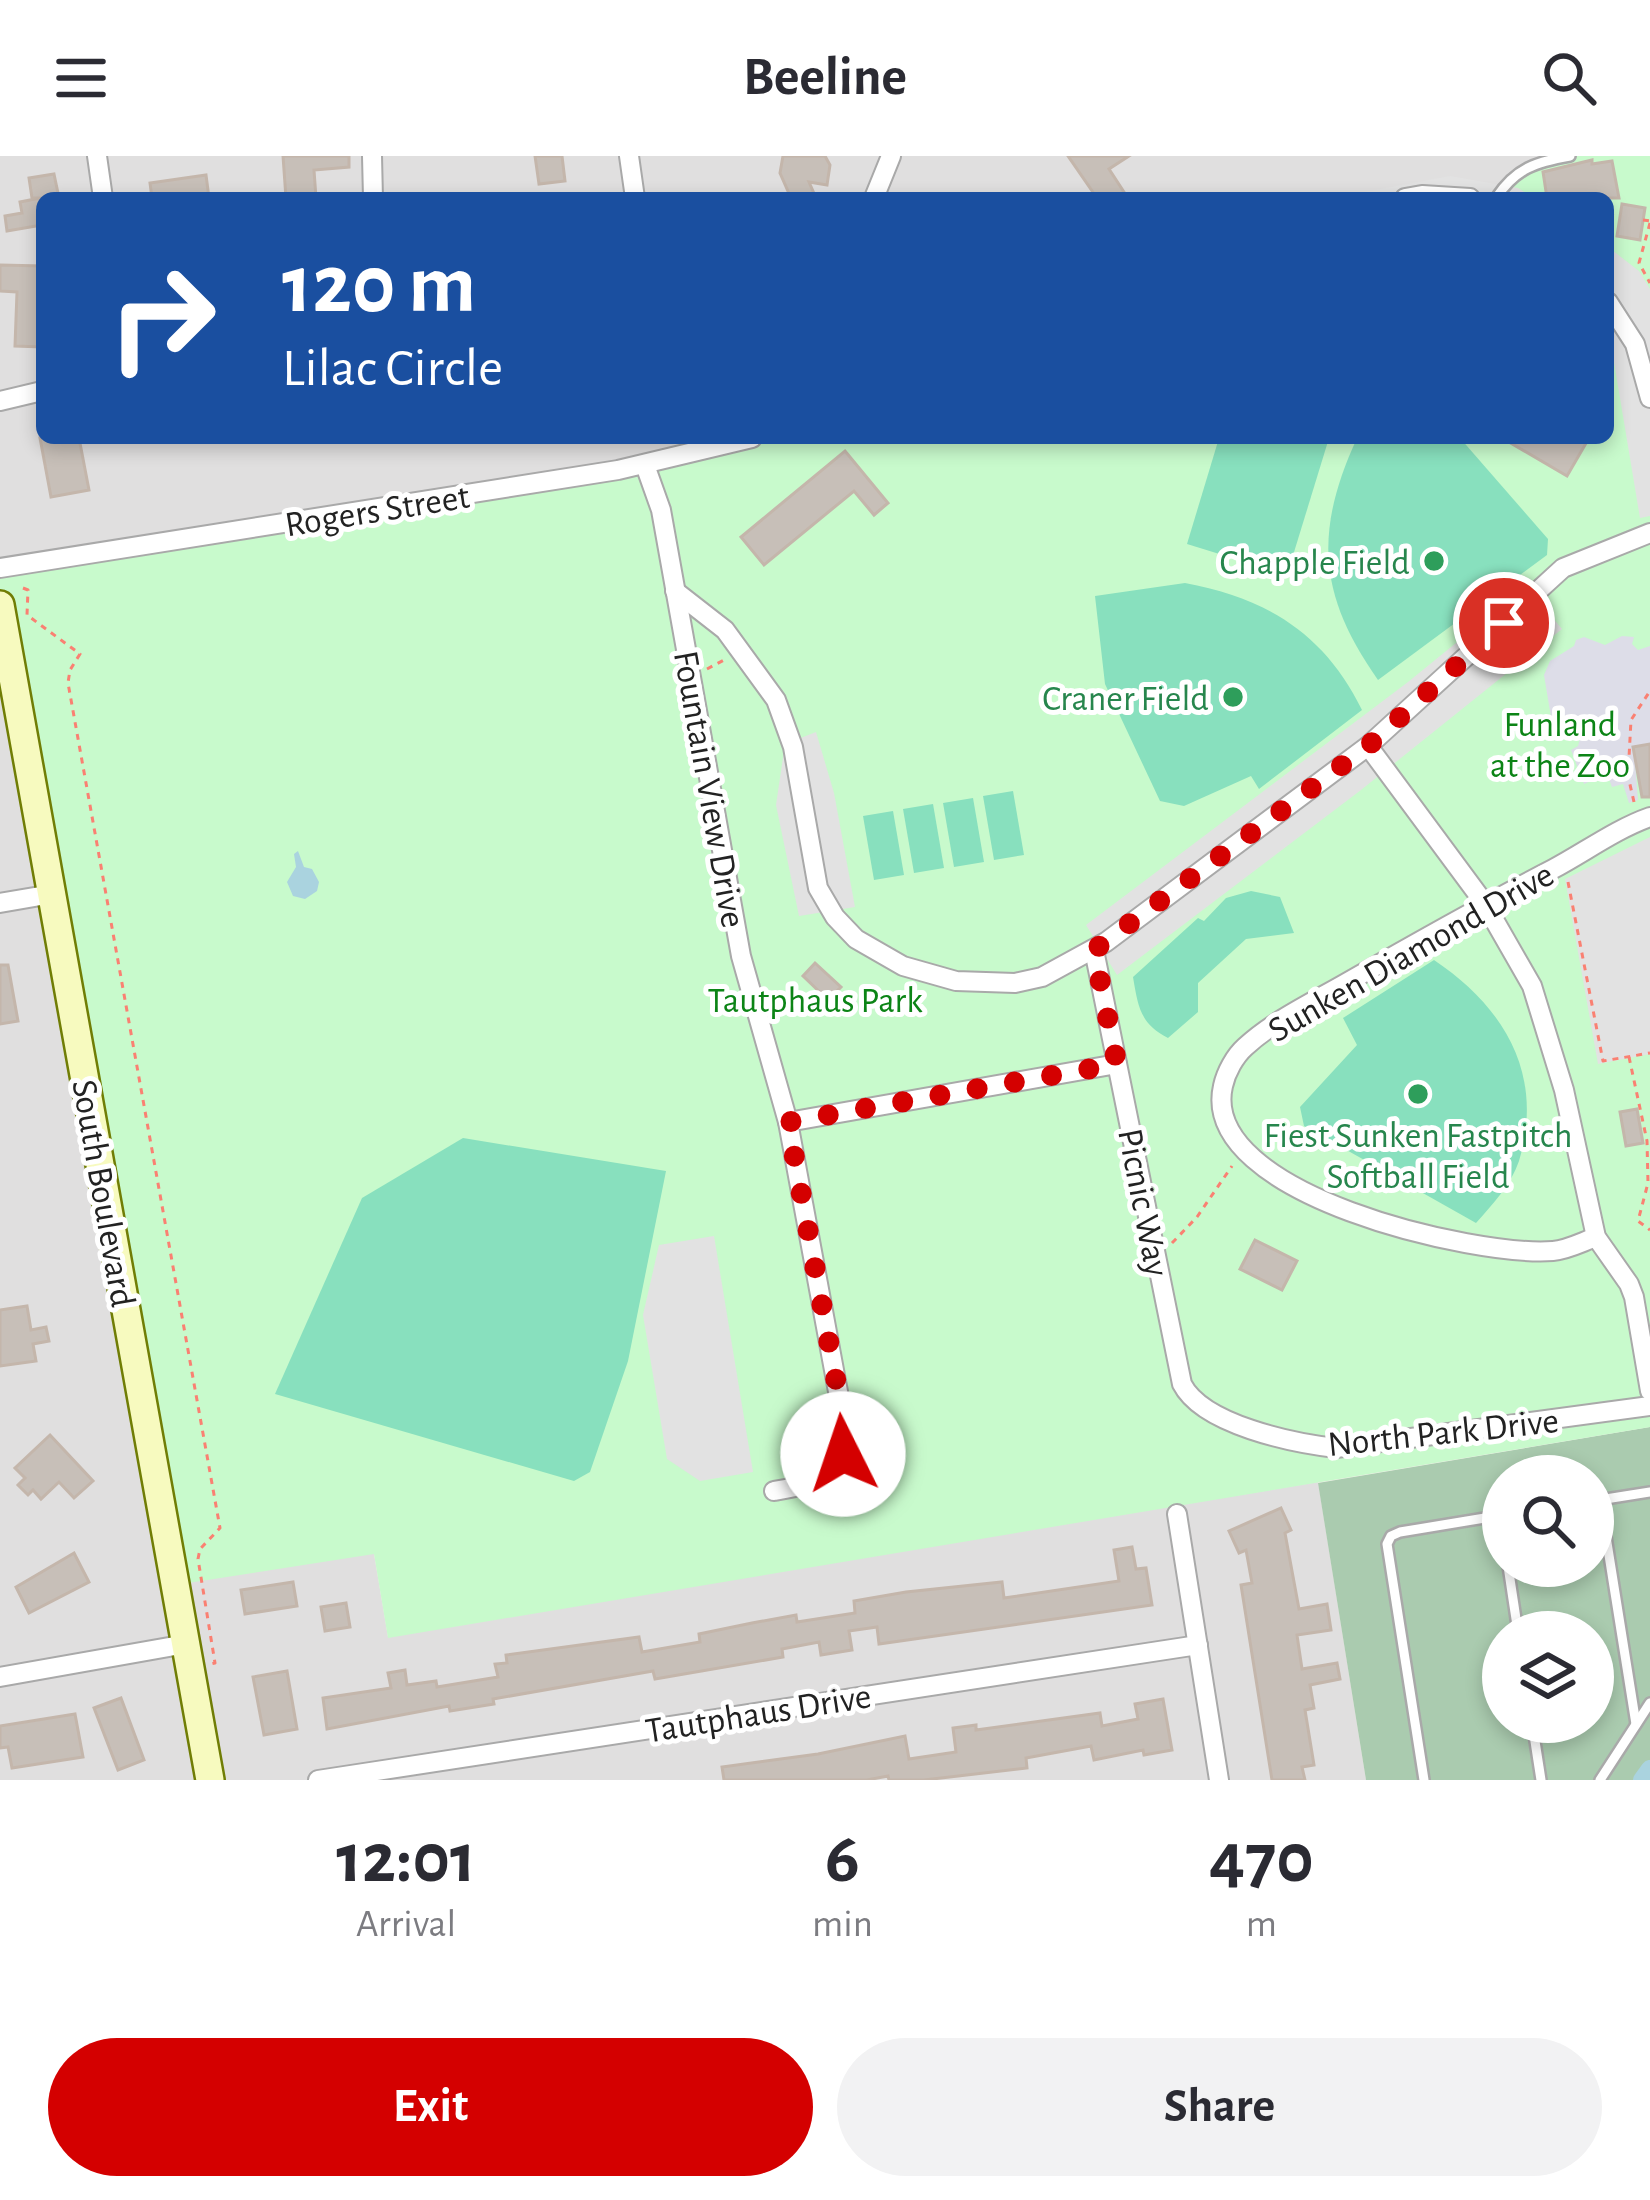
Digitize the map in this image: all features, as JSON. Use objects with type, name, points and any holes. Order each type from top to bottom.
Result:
[{"type":"street","points":[[97,156],[102,192]]},
{"type":"street","points":[[372,156],[373,192]]},
{"type":"street","points":[[629,156],[634,192]]},
{"type":"street","points":[[876,192],[891,156]]},
{"type":"street","points":[[1614,311],[1635,344],[1650,398]]},
{"type":"street","points":[[0,401],[36,392]]},
{"type":"street","name":"Rogers Street","points":[[0,568],[646,465],[728,444]]},
{"type":"street","name":"Fountain View Drive","points":[[646,465],[661,510],[741,956],[788,1122],[832,1352],[843,1439],[843,1454],[832,1472],[805,1486],[774,1491]]},
{"type":"street","points":[[675,591],[704,610],[740,647],[776,700],[787,724],[818,888],[835,916],[856,939],[903,966],[989,985],[1042,977],[1094,950],[1368,746],[1563,568],[1650,533]]},
{"type":"street","name":"South Boulevard","points":[[17,594],[52,894],[186,1644],[204,1779]]},
{"type":"street","points":[[1368,746],[1485,904],[1532,986],[1564,1090],[1596,1237],[1629,1283],[1650,1391]]},
{"type":"street","name":"Sunken Diamond Drive","points":[[1248,1154],[1234,1139],[1223,1113],[1222,1088],[1246,1047],[1485,904],[1645,819]]},
{"type":"street","points":[[0,903],[52,894]]},
{"type":"street","name":"Picnic Way","points":[[1094,950],[1182,1384]]},
{"type":"street","points":[[788,1122],[1117,1064]]},
{"type":"street","points":[[1248,1154],[1278,1177],[1321,1199],[1384,1225],[1436,1238],[1557,1251],[1596,1237]]},
{"type":"street","name":"North Park Drive","points":[[1182,1384],[1190,1399],[1250,1429],[1336,1448],[1650,1406]]},
{"type":"street","points":[[1178,1514],[1219,1780]]},
{"type":"street","points":[[0,1677],[186,1644]]},
{"type":"street","name":"Tautphaus Drive","points":[[318,1780],[1198,1645]]},
{"type":"lane","points":[[1500,192],[1511,176],[1536,162],[1570,156]]},
{"type":"lane","points":[[1614,1497],[1650,1492]]},
{"type":"lane","points":[[1424,1780],[1387,1544],[1400,1532],[1482,1518]]},
{"type":"lane","points":[[1612,1587],[1636,1724]]},
{"type":"lane","points":[[1600,1780],[1650,1703]]},
{"type":"lane","points":[[1535,1743],[1541,1780]]},
{"type":"path","points":[[1614,216],[1620,216]]},
{"type":"path","points":[[1648,221],[1639,262],[1650,283]]},
{"type":"path","points":[[35,584],[17,594],[27,616],[80,654],[68,682],[220,1528],[200,1549],[198,1559],[215,1663]]},
{"type":"path","points":[[690,672],[716,666],[740,647]]},
{"type":"path","points":[[1645,819],[1628,776],[1627,754],[1631,720],[1650,691]]},
{"type":"path","points":[[1564,863],[1603,1061],[1650,1053]]},
{"type":"path","points":[[1629,1057],[1648,1135],[1648,1183],[1639,1221],[1650,1230]]},
{"type":"path","points":[[1156,1255],[1182,1236],[1228,1168],[1248,1154]]},
{"type":"shaded area","points":[[0,156],[1570,156],[1507,192],[36,192],[36,444],[717,444],[0,568]]},
{"type":"shaded area","points":[[1450,176],[1524,192],[1365,192]]},
{"type":"shaded area","points":[[1614,252],[1639,271],[1650,289],[1650,516],[1640,518],[1614,362]]},
{"type":"shaded area","points":[[1526,586],[1562,629],[1361,790],[1117,975],[1086,925],[1408,682]]},
{"type":"shaded area","points":[[0,605],[374,1554],[388,1637],[1318,1482],[1366,1780],[0,1780]]},
{"type":"shaded area","points":[[1622,636],[1634,637],[1632,644],[1638,650],[1650,646],[1650,744],[1634,747],[1638,800],[1629,803],[1623,784],[1612,787],[1607,774],[1584,784],[1571,750],[1578,746],[1581,735],[1570,725],[1559,730],[1551,717],[1544,675],[1550,661],[1576,640],[1584,637],[1605,645]]},
{"type":"shaded area","points":[[816,732],[834,793],[855,907],[799,916],[776,805],[785,744]]},
{"type":"shaded area","points":[[1650,837],[1650,1054],[1598,1064],[1565,879]]},
{"type":"shaded area","points":[[714,1236],[753,1472],[700,1481],[667,1459],[643,1315],[659,1245]]},
{"type":"green space","name":"Tautphaus Park","points":[[1570,156],[1650,156],[1650,1427],[388,1638],[374,1554],[175,1585],[0,605],[0,568],[717,444],[1614,444],[1614,192],[1500,192],[1511,176]]},
{"type":"green space","points":[[1217,444],[1327,444],[1287,575],[1187,544]]},
{"type":"green space","name":"Chapple Field","points":[[1355,444],[1465,444],[1548,539],[1547,555],[1378,680],[1343,620],[1329,562],[1329,533]]},
{"type":"green space","name":"Craner Field","points":[[1185,583],[1242,598],[1290,624],[1330,660],[1362,710],[1259,789],[1251,776],[1184,806],[1160,801],[1105,684],[1095,596]]},
{"type":"green space","points":[[1013,791],[1024,855],[994,860],[983,796]]},
{"type":"green space","points":[[973,798],[984,862],[954,867],[943,803]]},
{"type":"green space","points":[[933,804],[944,868],[914,873],[903,809]]},
{"type":"green space","points":[[893,811],[904,875],[874,880],[863,816]]},
{"type":"green space","points":[[1251,891],[1280,897],[1294,933],[1246,939],[1198,983],[1198,1012],[1168,1038],[1159,1033],[1142,1013],[1133,977],[1198,918],[1204,921],[1226,898]]},
{"type":"green space","name":"Fiest Sunken Fastpitch Softball Field","points":[[1434,960],[1499,1021],[1522,1072],[1527,1100],[1516,1170],[1476,1223],[1304,1126],[1300,1107],[1357,1045],[1343,1018]]},
{"type":"green space","points":[[463,1138],[666,1171],[628,1361],[590,1472],[574,1481],[275,1394],[362,1198]]},
{"type":"green space","points":[[1650,1427],[1650,1780],[1366,1780],[1318,1483],[1482,1455],[1482,1587],[1614,1587],[1614,1455],[1484,1455]]},
{"type":"water","points":[[298,851],[304,867],[312,869],[319,882],[317,891],[305,899],[293,896],[287,882]]},
{"type":"building","points":[[283,156],[349,156],[349,167],[314,170],[316,192],[286,192]]},
{"type":"building","points":[[535,156],[562,156],[565,181],[539,184]]},
{"type":"building","points":[[783,156],[825,156],[830,165],[827,185],[809,182],[813,192],[788,192],[780,173]]},
{"type":"building","points":[[1068,156],[1129,156],[1109,169],[1124,192],[1093,192]]},
{"type":"building","points":[[1592,160],[1592,164],[1612,161],[1619,198],[1614,198],[1614,192],[1546,192],[1543,172]]},
{"type":"building","points":[[54,174],[58,192],[36,192],[32,198],[29,178]]},
{"type":"building","points":[[206,175],[208,192],[151,192],[150,183]]},
{"type":"building","points":[[36,199],[36,226],[7,231],[5,216],[22,213],[20,202]]},
{"type":"building","points":[[1622,204],[1645,208],[1640,240],[1617,236]]},
{"type":"building","points":[[0,265],[36,266],[36,347],[15,346],[17,292],[0,291]]},
{"type":"building","points":[[41,444],[80,444],[89,490],[51,497]]},
{"type":"building","points":[[1512,444],[1586,444],[1567,476]]},
{"type":"building","points":[[845,451],[888,503],[874,515],[854,491],[764,565],[741,537]]},
{"type":"building","points":[[1650,744],[1650,797],[1642,797],[1633,747]]},
{"type":"building","points":[[815,963],[841,987],[828,1000],[803,976]]},
{"type":"building","points":[[0,965],[8,965],[18,1021],[0,1024]]},
{"type":"building","points":[[1637,1109],[1643,1143],[1626,1146],[1620,1112]]},
{"type":"building","points":[[1255,1240],[1297,1261],[1282,1290],[1240,1269]]},
{"type":"building","points":[[27,1306],[31,1330],[46,1327],[49,1341],[33,1344],[36,1361],[0,1366],[0,1310]]},
{"type":"building","points":[[50,1435],[93,1481],[74,1498],[59,1482],[41,1499],[18,1485],[25,1478],[15,1468]]},
{"type":"building","points":[[1281,1508],[1291,1530],[1285,1533],[1299,1609],[1327,1604],[1331,1630],[1297,1635],[1302,1669],[1337,1663],[1340,1679],[1310,1685],[1314,1708],[1305,1710],[1314,1765],[1302,1767],[1305,1780],[1272,1780],[1241,1585],[1252,1583],[1246,1550],[1239,1553],[1229,1531]]},
{"type":"building","points":[[1132,1547],[1136,1569],[1146,1568],[1152,1605],[879,1644],[877,1627],[849,1631],[852,1650],[821,1655],[819,1642],[782,1649],[783,1657],[655,1679],[653,1671],[493,1699],[494,1704],[450,1711],[449,1706],[327,1729],[323,1698],[391,1688],[388,1673],[405,1670],[407,1685],[436,1681],[437,1687],[498,1677],[495,1664],[507,1663],[506,1655],[639,1637],[642,1652],[700,1642],[699,1634],[752,1623],[796,1615],[797,1622],[855,1613],[854,1601],[906,1592],[1002,1582],[1004,1598],[1119,1581],[1114,1550]]},
{"type":"building","points":[[74,1553],[89,1582],[29,1613],[16,1587]]},
{"type":"building","points":[[293,1582],[297,1606],[245,1614],[241,1590]]},
{"type":"building","points":[[346,1603],[350,1627],[325,1631],[321,1607]]},
{"type":"building","points":[[287,1671],[297,1729],[264,1735],[253,1677]]},
{"type":"building","points":[[121,1698],[144,1760],[118,1770],[94,1708]]},
{"type":"building","points":[[1163,1699],[1172,1750],[1144,1755],[1143,1750],[1094,1760],[1091,1746],[1026,1758],[1027,1768],[924,1780],[889,1780],[888,1776],[724,1780],[722,1767],[905,1736],[909,1759],[956,1752],[953,1728],[976,1725],[976,1730],[1100,1713],[1102,1726],[1138,1719],[1135,1704]]},
{"type":"building","points":[[75,1714],[83,1757],[12,1768],[8,1747],[0,1748],[0,1726]]},
{"type":"waterway","points":[[1642,1780],[1650,1769]]},
{"type":"place","name":"Chapple Field","points":[[1434,561]]},
{"type":"place","name":"Craner Field","points":[[1233,697]]},
{"type":"place","name":"Fiest Sunken Fastpitch Softball Field","points":[[1418,1094]]},
{"type":"route","points":[[843,1454],[844,1424],[788,1122],[1117,1064],[1094,950],[1368,746],[1504,623]]},
{"type":"park label","name":"Funland at the Zoo","points":[[1560,744]]}]
